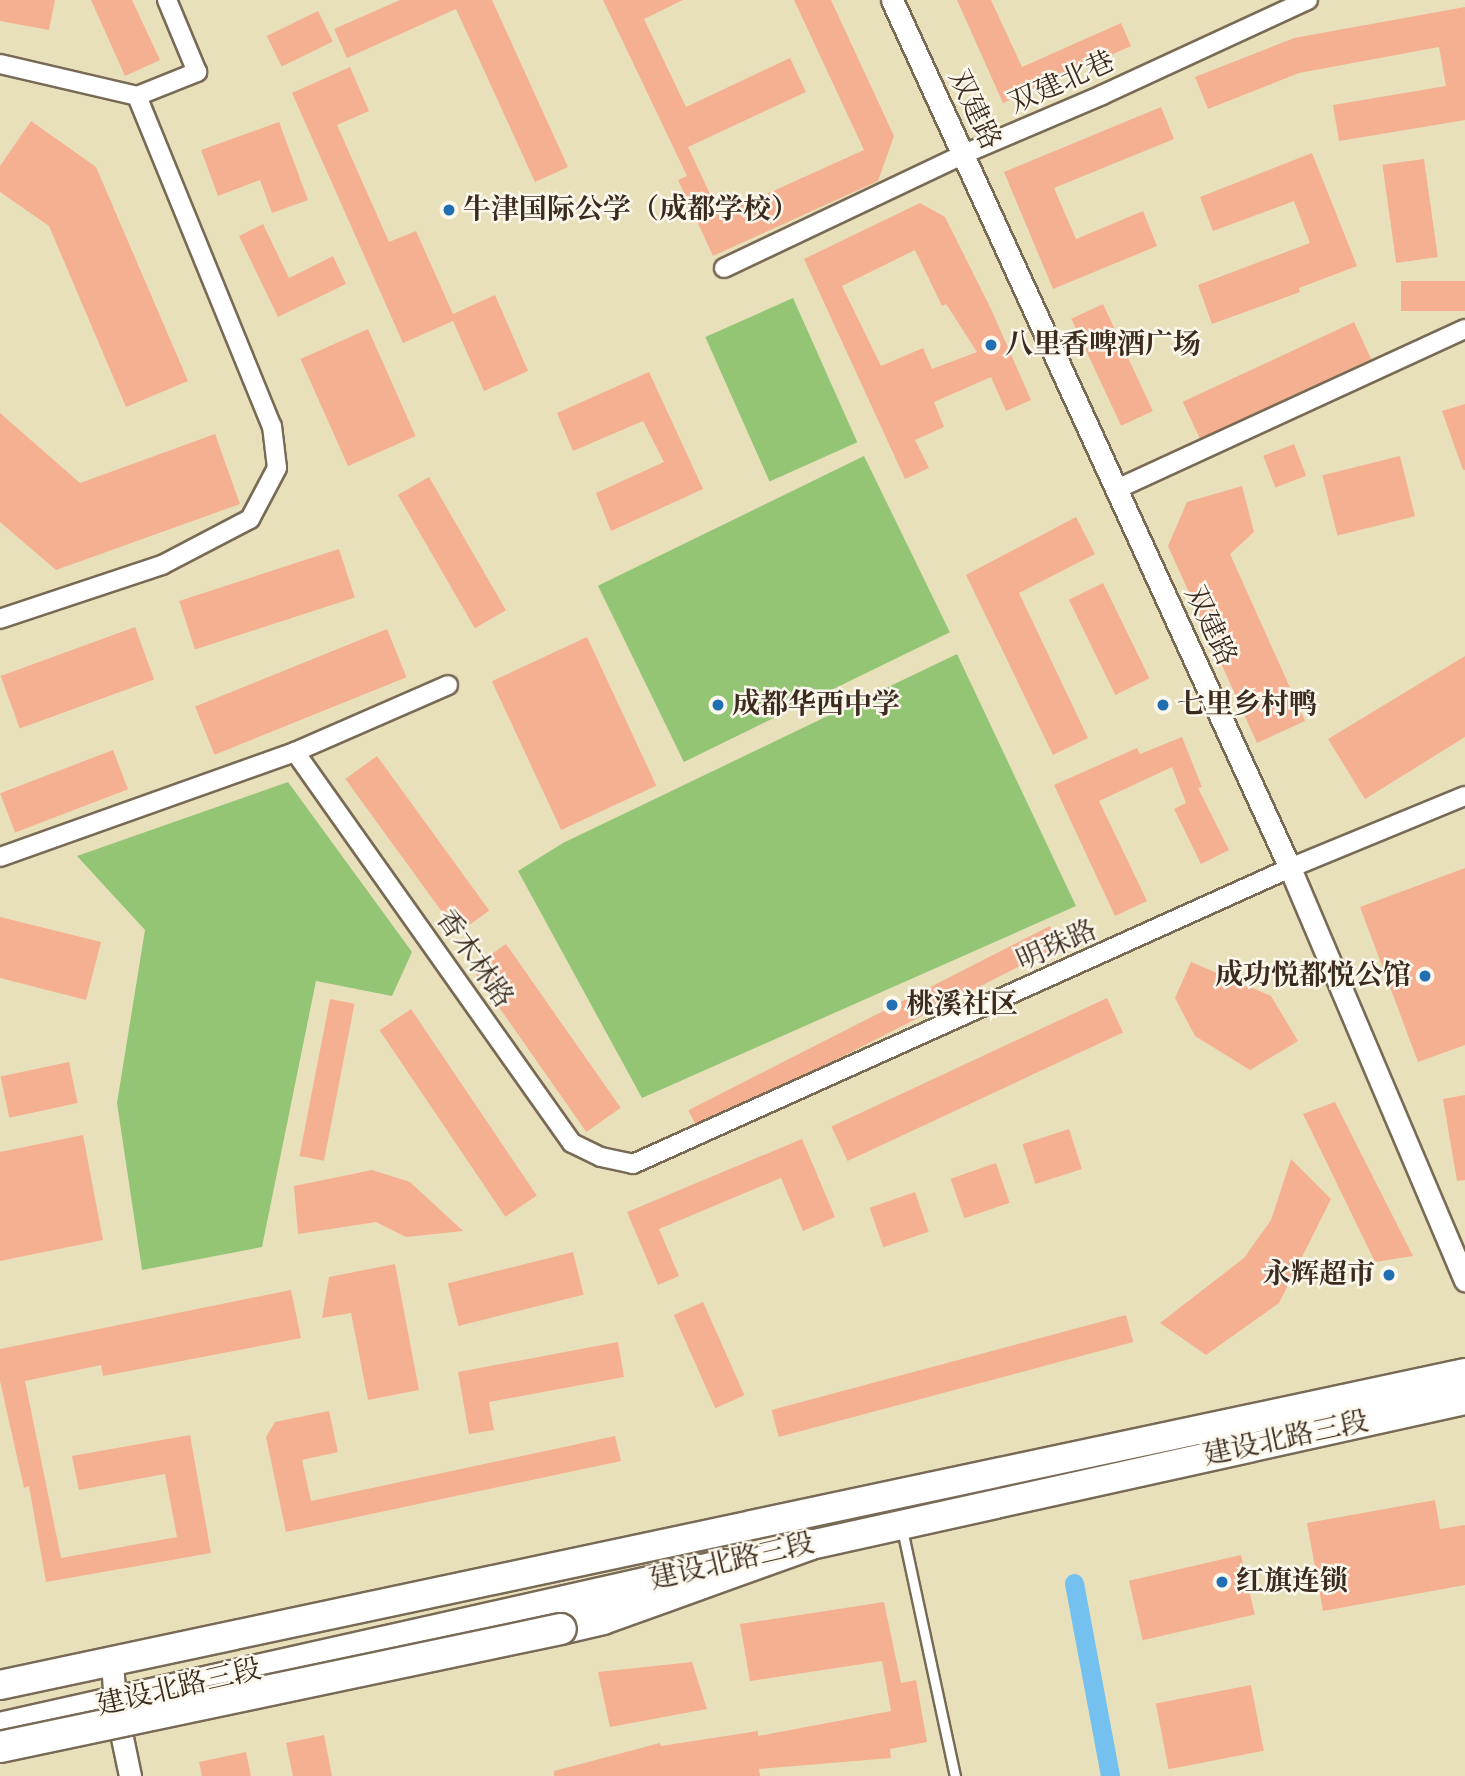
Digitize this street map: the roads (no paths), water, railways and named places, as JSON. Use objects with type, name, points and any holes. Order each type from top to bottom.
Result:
[{"type":"highway","points":[[0,1747],[603,1619],[809,1545]]},
{"type":"main road","name":"建设北路三段","points":[[0,1685],[1465,1373]]},
{"type":"main road","name":"建设北路三段","points":[[0,1727],[1465,1400]]},
{"type":"street","points":[[0,64],[137,96],[197,72],[167,0]]},
{"type":"street","name":"双建路","points":[[892,0],[1290,868],[1465,1280]]},
{"type":"street","name":"双建北巷","points":[[724,268],[964,154],[1102,95],[1308,0]]},
{"type":"street","points":[[0,619],[162,565],[250,519],[277,468],[272,426],[137,96]]},
{"type":"street","points":[[1117,489],[1465,329]]},
{"type":"street","points":[[0,857],[295,752],[448,685]]},
{"type":"street","name":"香木林路","points":[[295,752],[572,1143],[601,1157],[633,1164]]},
{"type":"street","name":"明珠路","points":[[633,1164],[1290,868],[1465,796]]},
{"type":"street","points":[[112,1662],[116,1703],[130,1776]]},
{"type":"lane","points":[[901,1524],[955,1776]]},
{"type":"waterway","points":[[1074,1583],[1110,1776]]},
{"type":"place","name":"牛津国际公学（成都学校）","points":[[449,210]]},
{"type":"place","name":"八里香啤酒广场","points":[[991,345]]},
{"type":"place","name":"成都华西中学","points":[[718,705]]},
{"type":"place","name":"七里乡村鸭","points":[[1163,705]]},
{"type":"place","name":"成功悦都悦公馆","points":[[1425,976]]},
{"type":"place","name":"桃溪社区","points":[[892,1005]]},
{"type":"place","name":"永辉超市","points":[[1389,1275]]},
{"type":"place","name":"红旗连锁","points":[[1222,1582]]}]
